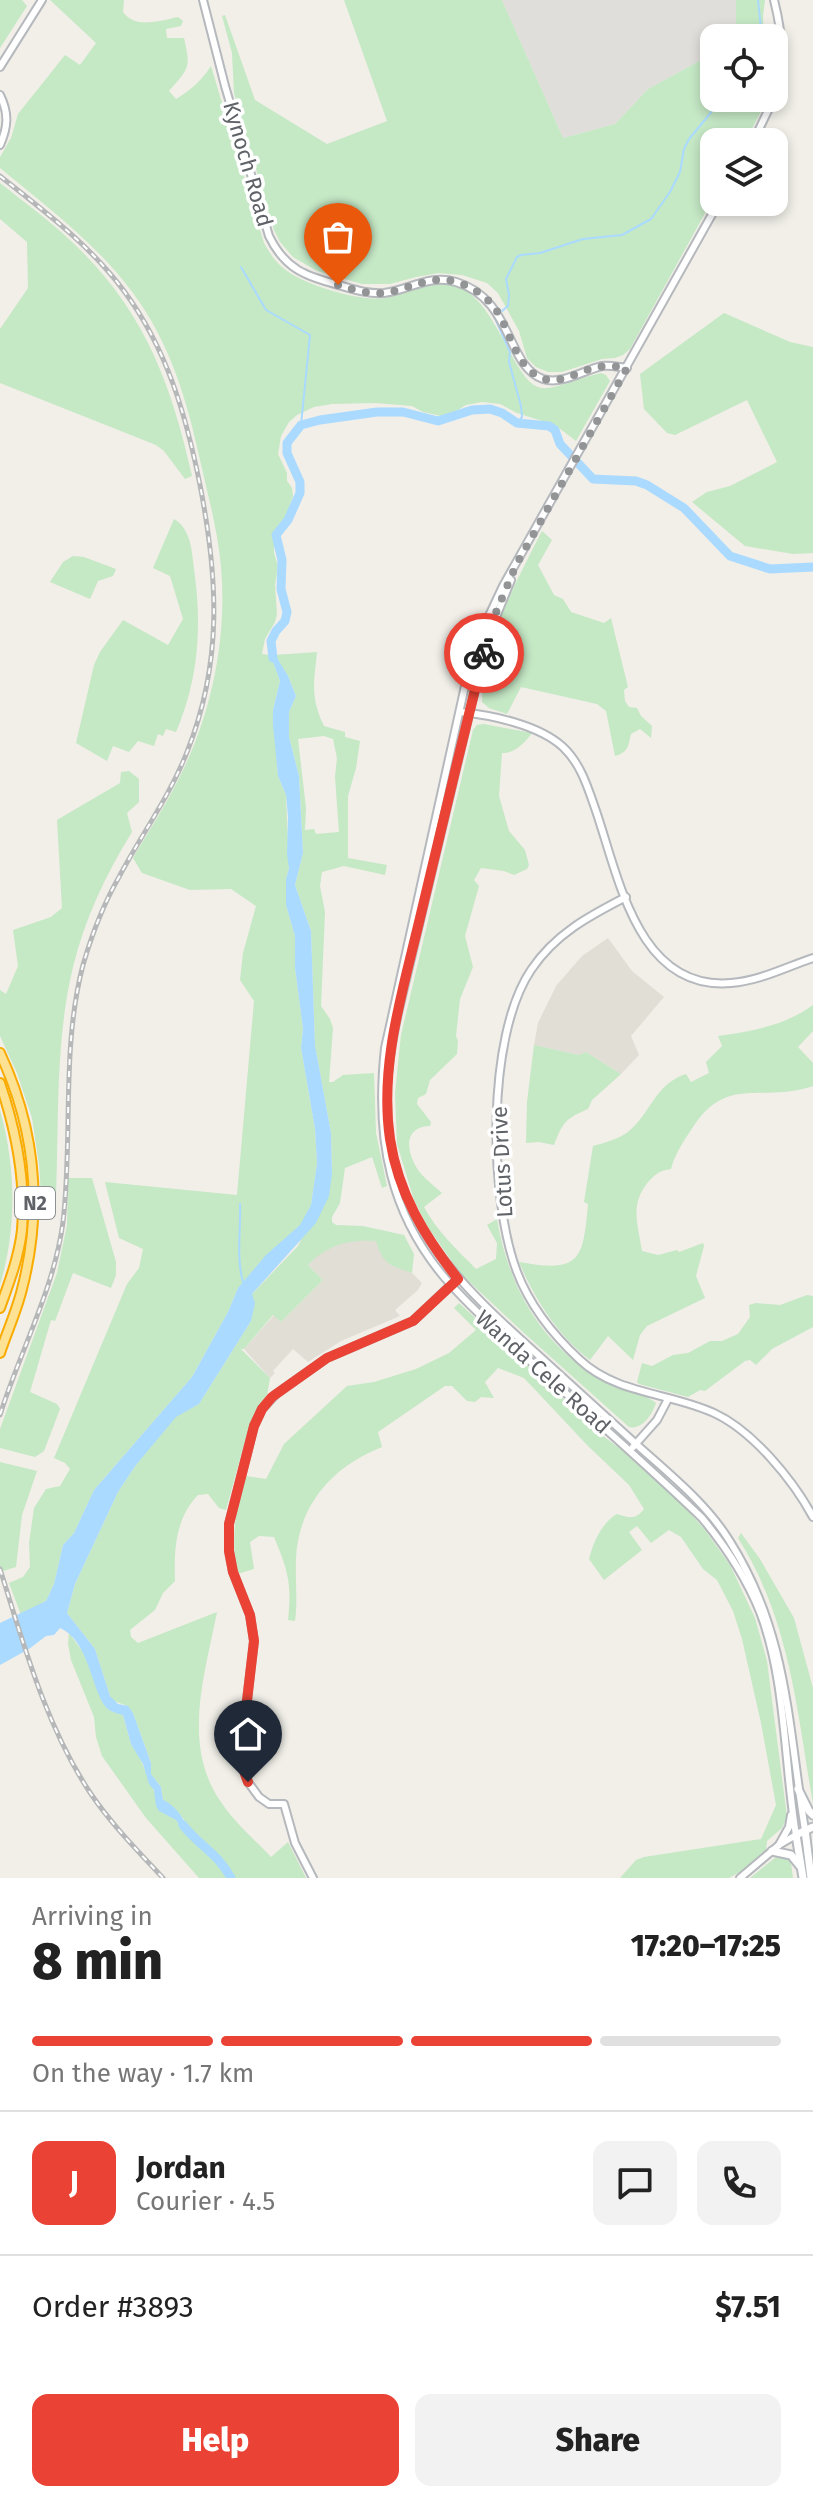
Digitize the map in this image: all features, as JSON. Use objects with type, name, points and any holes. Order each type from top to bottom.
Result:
[{"type":"highway","name":"N2","points":[[0,1053],[23,1114],[32,1153],[35,1190],[34,1228],[27,1270],[0,1353]]},
{"type":"highway","name":"N2","points":[[0,1083],[20,1154],[23,1197],[22,1231],[0,1308]]},
{"type":"main road","points":[[798,1789],[813,1815]]},
{"type":"main road","points":[[796,1835],[809,1829]]},
{"type":"main road","name":"Wanda Cele Road","points":[[809,1829],[811,1878]]},
{"type":"main road","name":"Wanda Cele Road","points":[[796,1835],[803,1878]]},
{"type":"main road","points":[[808,1860],[813,1842]]},
{"type":"main road","points":[[772,1851],[791,1855],[801,1867]]},
{"type":"street","points":[[0,67],[42,0]]},
{"type":"street","name":"Kynoch Road","points":[[203,0],[269,236],[292,267],[316,279],[369,293],[389,292],[431,280],[464,285],[475,290],[496,310],[524,364],[542,378],[554,381],[609,366],[627,368]]},
{"type":"street","points":[[774,0],[779,24]]},
{"type":"street","points":[[0,95],[7,116],[6,131],[0,145]]},
{"type":"street","name":"Wanda Cele Road","points":[[711,216],[494,602],[479,637],[469,667],[385,1048],[381,1117],[385,1153],[394,1187],[413,1232],[431,1261],[499,1333],[702,1518],[729,1553],[749,1587],[760,1612],[772,1657],[796,1835]]},
{"type":"street","name":"Wanda Cele Road","points":[[516,565],[492,622],[398,1013],[387,1087],[390,1140],[402,1187],[417,1222],[458,1279],[636,1444],[711,1516],[727,1537],[763,1604],[778,1654],[798,1789],[809,1829]]},
{"type":"street","points":[[460,712],[539,731],[569,754],[585,781],[632,915],[645,941],[672,968],[707,982],[730,983],[752,980],[813,958]]},
{"type":"street","name":"Lotus Drive","points":[[626,897],[583,919],[559,937],[531,970],[510,1017],[499,1083],[497,1122],[500,1190],[509,1250],[523,1286],[545,1323],[583,1363],[628,1387],[715,1413],[733,1425],[788,1476],[813,1517]]},
{"type":"street","points":[[313,1878],[295,1843],[284,1804],[269,1804],[259,1797],[248,1782],[240,1760],[254,1641],[250,1615],[233,1572],[229,1524],[254,1426],[262,1409],[276,1394],[327,1358],[413,1321],[458,1279]]},
{"type":"street","points":[[630,1451],[660,1416],[668,1399]]},
{"type":"street","points":[[779,1845],[789,1827],[792,1808]]},
{"type":"street","points":[[740,1878],[779,1845],[796,1835]]},
{"type":"shaded area","points":[[502,0],[736,0],[736,24],[700,24],[700,61],[648,89],[615,124],[563,138]]},
{"type":"shaded area","points":[[608,938],[632,971],[664,997],[631,1036],[639,1055],[621,1074],[586,1052],[579,1055],[534,1045],[538,1023],[556,986],[582,956]]},
{"type":"shaded area","points":[[376,1241],[390,1264],[412,1273],[422,1283],[418,1290],[395,1310],[400,1316],[341,1341],[308,1362],[293,1349],[270,1378],[244,1349],[274,1315],[281,1322],[323,1280],[308,1265],[320,1253],[343,1242]]},
{"type":"green space","points":[[0,0],[22,0],[27,6],[0,48]]},
{"type":"green space","points":[[50,0],[124,0],[123,12],[134,21],[178,17],[183,21],[181,26],[166,29],[167,38],[184,38],[188,62],[169,91],[176,99],[196,84],[211,66],[264,243],[277,262],[291,274],[332,291],[375,299],[430,286],[458,287],[472,295],[484,308],[532,384],[547,388],[601,373],[610,381],[576,441],[555,425],[500,404],[482,402],[441,416],[412,406],[375,403],[314,407],[289,422],[281,436],[278,454],[293,496],[275,535],[277,614],[265,639],[262,654],[271,655],[280,681],[273,710],[278,776],[286,795],[289,868],[286,905],[295,936],[295,968],[303,1029],[301,1048],[315,1129],[317,1163],[311,1205],[301,1225],[238,1288],[192,1377],[94,1490],[74,1533],[63,1545],[54,1584],[46,1601],[21,1615],[9,1583],[23,1577],[30,1567],[29,1543],[34,1508],[46,1489],[60,1486],[70,1469],[54,1458],[127,1284],[139,1268],[143,1249],[119,1238],[105,1182],[237,1195],[254,1001],[240,980],[243,953],[256,906],[231,889],[190,890],[142,873],[133,858],[178,780],[203,720],[220,644],[221,567],[218,540],[189,416],[176,373],[146,312],[103,258],[0,168],[0,157],[11,138],[18,114],[65,55],[80,65],[96,43]]},
{"type":"green space","points":[[344,0],[502,0],[563,138],[615,124],[648,89],[700,61],[700,112],[761,112],[752,128],[700,128],[700,216],[704,216],[630,349],[615,358],[562,372],[548,372],[536,367],[527,358],[519,331],[498,293],[487,283],[462,275],[438,273],[390,284],[362,284],[317,271],[293,257],[274,230],[234,93],[232,53],[222,16],[225,15],[255,100],[327,144],[387,121]]},
{"type":"green space","points":[[736,0],[765,0],[763,24],[736,24]]},
{"type":"green space","points":[[0,183],[45,218],[96,266],[135,320],[163,378],[192,476],[185,479],[156,445],[0,383],[0,329],[28,288],[27,242],[0,219]]},
{"type":"green space","points":[[724,313],[790,342],[813,347],[813,553],[793,554],[745,546],[692,502],[707,492],[730,486],[777,462],[747,400],[675,435],[667,433],[644,409],[640,374]]},
{"type":"green space","points":[[174,519],[184,528],[190,541],[198,611],[197,652],[190,692],[176,732],[166,729],[163,736],[158,734],[154,746],[138,741],[129,752],[113,746],[107,761],[76,743],[94,665],[123,620],[168,645],[183,619],[170,576],[153,568]]},
{"type":"green space","points":[[542,531],[552,540],[538,565],[554,595],[563,599],[571,612],[604,623],[611,618],[628,687],[624,690],[625,701],[629,707],[637,708],[652,726],[651,738],[640,729],[631,734],[625,750],[615,756],[606,711],[597,704],[521,687],[507,714],[482,702],[494,635],[511,592]]},
{"type":"green space","points":[[73,556],[116,569],[113,576],[98,581],[90,599],[50,582],[63,562]]},
{"type":"green space","points":[[317,652],[315,698],[324,726],[345,732],[345,737],[360,741],[348,796],[348,858],[387,865],[385,875],[344,866],[322,872],[320,886],[325,912],[321,1006],[333,1028],[329,1082],[343,1075],[374,1073],[376,1133],[387,1186],[382,1188],[372,1157],[345,1168],[340,1203],[332,1222],[404,1235],[414,1254],[412,1273],[388,1263],[376,1241],[348,1242],[331,1248],[308,1265],[323,1280],[281,1322],[273,1315],[241,1349],[270,1378],[267,1395],[249,1426],[226,1510],[219,1508],[208,1494],[198,1495],[190,1504],[178,1535],[175,1581],[163,1593],[155,1610],[130,1630],[131,1637],[138,1643],[217,1612],[200,1709],[202,1757],[209,1780],[232,1816],[271,1857],[288,1842],[306,1878],[199,1878],[146,1818],[102,1756],[94,1717],[71,1660],[69,1633],[83,1652],[111,1711],[123,1715],[131,1744],[163,1812],[176,1820],[184,1832],[184,1819],[163,1800],[161,1787],[151,1774],[151,1763],[133,1713],[110,1696],[95,1649],[67,1613],[75,1584],[118,1492],[176,1416],[199,1404],[251,1321],[252,1294],[298,1246],[332,1174],[331,1133],[315,1045],[311,931],[295,885],[303,853],[299,776],[289,737],[289,712],[296,696],[288,676],[274,655]],"holes":[[[324,736],[333,739],[337,758],[335,777],[339,832],[316,834],[314,829],[305,830],[306,808],[298,739]]]},
{"type":"green space","points":[[477,725],[532,733],[523,744],[502,753],[499,796],[509,831],[525,850],[529,865],[514,875],[481,868],[474,880],[479,886],[465,936],[473,967],[460,999],[457,1054],[430,1080],[426,1094],[418,1098],[417,1104],[431,1122],[430,1126],[414,1132],[410,1138],[410,1153],[422,1175],[442,1193],[424,1207],[462,1255],[476,1269],[496,1259],[497,1243],[487,1225],[497,1219],[509,1267],[530,1310],[544,1330],[560,1348],[600,1378],[656,1403],[646,1421],[634,1427],[629,1427],[460,1273],[427,1226],[414,1200],[397,1144],[395,1093],[401,1035],[473,730]]},
{"type":"green space","points":[[129,771],[139,779],[139,802],[127,813],[132,832],[97,897],[73,967],[63,1023],[56,1195],[41,1195],[32,1118],[0,1036],[0,990],[6,994],[18,966],[13,930],[51,917],[62,908],[57,820],[120,783],[121,772]]},
{"type":"green space","points":[[813,1005],[813,1031],[798,1047],[813,1063],[813,1086],[794,1091],[745,1093],[717,1102],[704,1112],[691,1130],[671,1169],[654,1176],[639,1198],[636,1214],[642,1251],[658,1255],[679,1252],[703,1243],[696,1276],[705,1298],[647,1326],[640,1335],[633,1360],[608,1336],[590,1360],[548,1316],[519,1262],[555,1266],[566,1264],[574,1258],[584,1239],[588,1204],[584,1202],[593,1146],[628,1132],[660,1092],[676,1079],[686,1074],[691,1082],[709,1073],[706,1062],[722,1046],[718,1036],[779,1023]]},
{"type":"green space","points":[[534,1045],[579,1055],[586,1052],[621,1074],[592,1100],[588,1109],[566,1122],[554,1145],[526,1143]]},
{"type":"green space","points":[[0,1110],[12,1176],[12,1219],[0,1285]]},
{"type":"green space","points":[[68,1178],[92,1178],[116,1262],[116,1275],[111,1288],[73,1273],[55,1321],[51,1320],[30,1392],[57,1404],[60,1409],[44,1451],[35,1457],[0,1448],[0,1429],[57,1273],[67,1225]]},
{"type":"green space","points":[[807,1295],[813,1296],[813,1327],[772,1349],[756,1365],[750,1360],[745,1361],[705,1391],[700,1390],[688,1397],[637,1382],[642,1363],[652,1366],[710,1341],[722,1341],[738,1334],[750,1317],[749,1305],[780,1305]]},
{"type":"green space","points":[[459,1303],[587,1424],[623,1451],[686,1508],[730,1565],[755,1618],[767,1661],[787,1817],[782,1828],[767,1841],[766,1851],[747,1868],[729,1878],[620,1878],[636,1860],[644,1857],[761,1839],[776,1805],[761,1723],[733,1611],[717,1580],[703,1569],[681,1537],[669,1530],[651,1543],[637,1526],[629,1532],[642,1550],[604,1580],[589,1559],[599,1534],[617,1514],[632,1517],[644,1509],[629,1485],[524,1378],[498,1368],[485,1382],[494,1398],[481,1397],[475,1402],[467,1401],[452,1386],[445,1386],[378,1432],[382,1447],[348,1465],[321,1490],[303,1521],[298,1539],[295,1621],[288,1620],[288,1577],[274,1537],[259,1536],[250,1542],[254,1569],[237,1574],[235,1525],[245,1476],[266,1479],[284,1444],[347,1386],[374,1382],[416,1369],[449,1353],[476,1330],[454,1308]]},
{"type":"green space","points":[[0,1462],[37,1471],[22,1515],[16,1567],[0,1572]]},
{"type":"green space","points":[[741,1533],[794,1618],[813,1688],[813,1804],[789,1667],[769,1601],[738,1538]]},
{"type":"green space","points":[[781,1856],[791,1863],[793,1878],[750,1878],[776,1857]]},
{"type":"water","points":[[271,648],[296,696],[289,712],[289,737],[299,776],[303,853],[295,885],[311,931],[315,1045],[331,1133],[329,1196],[316,1223],[252,1294],[255,1303],[251,1321],[199,1404],[176,1417],[118,1492],[75,1584],[67,1613],[95,1649],[110,1696],[118,1704],[128,1706],[133,1713],[151,1763],[151,1774],[161,1787],[163,1800],[172,1805],[189,1833],[156,1806],[154,1790],[131,1744],[123,1715],[104,1705],[85,1658],[71,1635],[60,1628],[54,1635],[46,1636],[0,1665],[0,1623],[46,1601],[54,1584],[63,1545],[74,1533],[94,1490],[192,1377],[238,1288],[266,1255],[300,1225],[311,1205],[317,1163],[315,1129],[301,1048],[303,1029],[295,968],[295,936],[286,905],[288,817],[286,795],[278,776],[273,710],[280,681]]},
{"type":"waterway","points":[[758,0],[761,24]]},
{"type":"waterway","points":[[502,311],[508,306],[506,279],[517,257],[583,239],[622,235],[651,219],[680,172],[689,139],[711,112]]},
{"type":"waterway","points":[[241,267],[266,310],[310,335],[301,425]]},
{"type":"waterway","points":[[494,316],[510,352],[509,362],[521,406],[522,417],[517,423]]},
{"type":"waterway","points":[[273,658],[271,641],[285,621],[287,612],[281,589],[282,560],[276,535],[288,520],[300,493],[300,482],[287,453],[287,443],[301,425],[320,420],[377,412],[403,412],[438,421],[472,410],[490,409],[517,423],[549,426],[555,430],[560,444],[593,479],[636,481],[647,485],[684,508],[730,556],[770,569],[813,567]]},
{"type":"waterway","points":[[240,1204],[239,1253],[243,1282]]},
{"type":"waterway","points":[[183,1825],[220,1862],[231,1878]]},
{"type":"railway","points":[[0,176],[66,229],[111,274],[152,336],[173,384],[194,459],[211,553],[214,620],[207,685],[187,752],[108,898],[83,965],[72,1029],[66,1190],[59,1247],[0,1415]]},
{"type":"railway","points":[[0,1569],[38,1685],[75,1768],[108,1816],[163,1878]]},
{"type":"way so far","points":[[338,285],[382,293],[422,281],[454,281],[475,290],[487,300],[496,310],[524,364],[542,378],[554,381],[590,369],[609,366],[627,368],[516,565],[492,622],[484,653]]},
{"type":"route","points":[[248,1782],[240,1760],[254,1641],[250,1615],[233,1572],[229,1524],[254,1426],[272,1397],[327,1358],[413,1321],[458,1279],[417,1222],[402,1187],[390,1140],[387,1087],[403,990],[484,653]]}]
